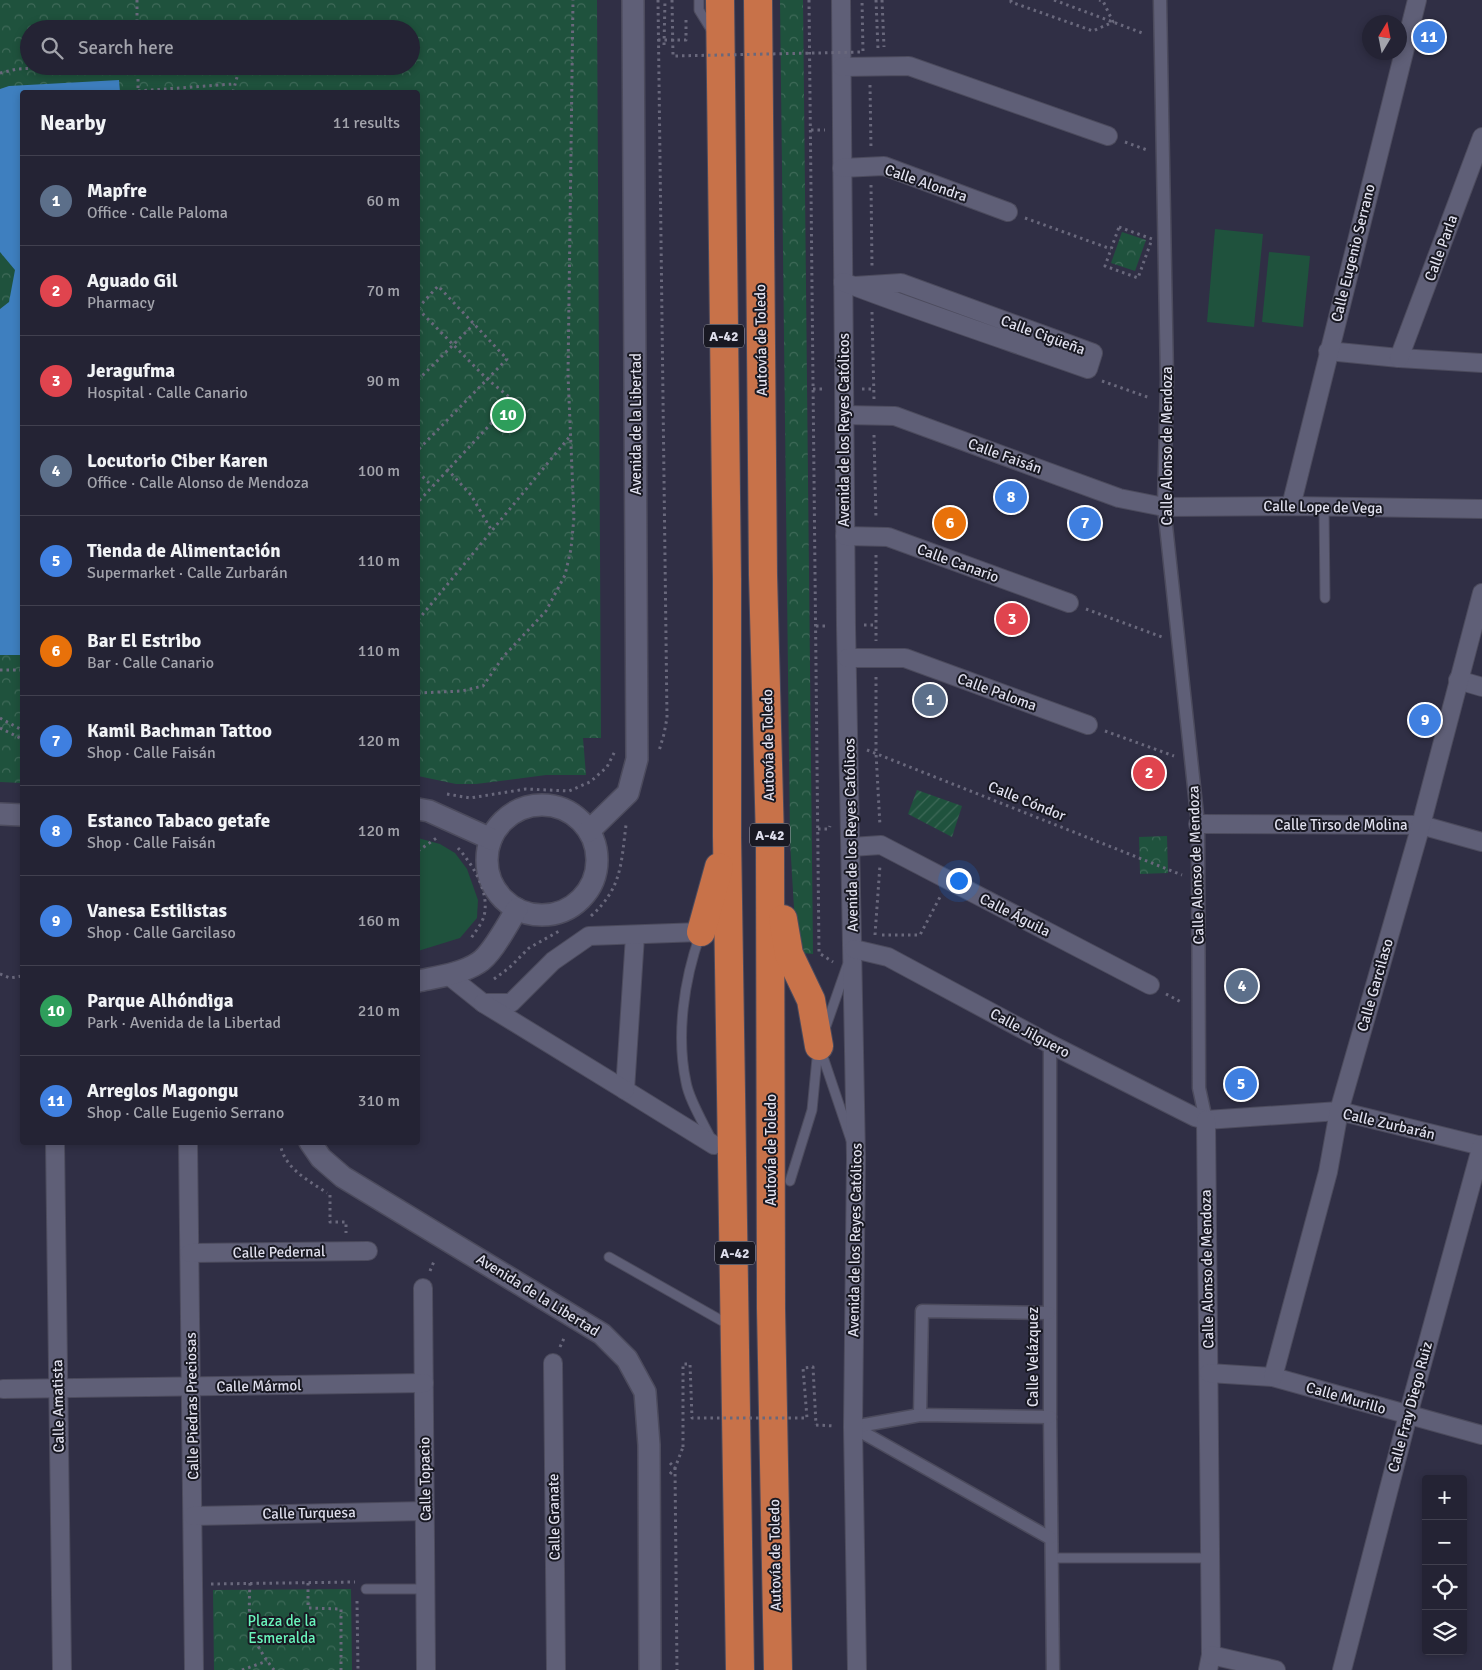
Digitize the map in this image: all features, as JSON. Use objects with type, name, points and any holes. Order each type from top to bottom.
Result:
[{"type":"highway","name":"A-42","points":[[720,0],[727,579],[727,837],[740,1670]]},
{"type":"highway","name":"Autovía de Toledo","points":[[758,0],[764,585],[770,840],[771,1309],[778,1670]]},
{"type":"highway","points":[[701,932],[727,837]]},
{"type":"highway","points":[[770,840],[789,954],[811,1000],[819,1046]]},
{"type":"highway","points":[[714,1144],[735,1254]]},
{"type":"highway","points":[[771,1309],[785,1256],[790,1181]]},
{"type":"street","name":"Avenida de la Libertad","points":[[589,831],[628,793],[638,759],[633,0]]},
{"type":"street","name":"Avenida de los Reyes Católicos","points":[[841,0],[842,168],[848,284],[845,536],[854,949],[856,1157],[853,1426],[857,1670]]},
{"type":"street","name":"Calle Alonso de Mendoza","points":[[1160,0],[1166,404],[1164,507],[1198,824],[1199,1088],[1206,1120],[1210,1662]]},
{"type":"street","name":"Calle Eugenio Serrano","points":[[1291,506],[1328,351],[1417,0]]},
{"type":"street","points":[[842,67],[909,66],[1108,136]]},
{"type":"street","name":"Calle Parla","points":[[1399,358],[1482,137]]},
{"type":"street","name":"Calle Alondra","points":[[842,168],[884,166],[1008,212]]},
{"type":"street","name":"Calle Cigüeña","points":[[848,284],[901,284],[1094,352],[1088,369]]},
{"type":"street","points":[[1328,351],[1482,363]]},
{"type":"street","name":"Calle Faisán","points":[[845,415],[895,416],[1119,498],[1164,507]]},
{"type":"street","name":"Calle Lope de Vega","points":[[1164,507],[1324,506],[1482,509]]},
{"type":"street","name":"Calle Canario","points":[[845,536],[888,537],[1069,603]]},
{"type":"street","name":"Calle Garcilaso","points":[[1273,1378],[1328,1172],[1339,1111],[1421,825],[1482,593]]},
{"type":"street","name":"Calle Paloma","points":[[847,658],[905,658],[1088,725]]},
{"type":"street","points":[[1458,680],[1482,688]]},
{"type":"street","points":[[537,805],[554,806],[572,814],[589,831],[596,850],[596,872],[590,888],[578,902],[564,910],[549,914],[533,914],[517,909],[498,893],[492,882],[487,854],[491,839],[506,818],[519,810],[537,805]]},
{"type":"street","points":[[420,809],[429,811],[491,839]]},
{"type":"street","points":[[0,814],[20,815]]},
{"type":"street","name":"Calle Tirso de Molina","points":[[1198,824],[1421,825],[1482,842]]},
{"type":"street","name":"Calle Águila","points":[[851,847],[881,845],[1150,985]]},
{"type":"street","points":[[420,981],[448,974],[479,963],[502,935],[517,909]]},
{"type":"street","points":[[483,1003],[511,1003],[553,962],[589,936],[634,936],[701,932]]},
{"type":"street","points":[[625,1090],[634,936]]},
{"type":"street","name":"Calle Jilguero","points":[[854,949],[888,957],[1050,1044],[1196,1117],[1206,1120]]},
{"type":"street","points":[[448,974],[483,1003],[714,1144]]},
{"type":"street","name":"Calle Velázquez","points":[[1050,1044],[1050,1538],[1053,1670]]},
{"type":"street","name":"Calle Zurbarán","points":[[1206,1120],[1339,1111],[1482,1146]]},
{"type":"street","name":"Calle Amatista","points":[[55,1145],[62,1670]]},
{"type":"street","name":"Calle Piedras Preciosas","points":[[188,1145],[194,1670]]},
{"type":"street","name":"Avenida de la Libertad","points":[[312,1145],[322,1158],[343,1177],[602,1334],[627,1359],[645,1392],[649,1445],[650,1670]]},
{"type":"street","name":"Calle Fray Diego Ruiz","points":[[1342,1670],[1408,1415],[1482,1146]]},
{"type":"street","name":"Calle Pedernal","points":[[190,1253],[368,1251]]},
{"type":"street","name":"Calle Topacio","points":[[423,1288],[426,1670]]},
{"type":"street","points":[[920,1416],[922,1311],[1049,1313]]},
{"type":"street","name":"Calle Granate","points":[[553,1363],[556,1670]]},
{"type":"street","name":"Calle Murillo","points":[[1208,1374],[1273,1378],[1482,1435]]},
{"type":"street","name":"Calle Mármol","points":[[3,1389],[424,1383]]},
{"type":"street","points":[[853,1426],[920,1416],[1050,1417]]},
{"type":"street","points":[[853,1426],[1050,1538]]},
{"type":"street","name":"Calle Turquesa","points":[[193,1516],[425,1511]]},
{"type":"street","points":[[1210,1662],[1276,1670]]},
{"type":"lane","points":[[699,0],[699,10],[721,46]]},
{"type":"lane","points":[[1324,506],[1325,598]]},
{"type":"lane","points":[[701,932],[693,955],[681,1031],[686,1083],[714,1144]]},
{"type":"lane","points":[[790,1181],[812,1110],[819,1046],[854,949]]},
{"type":"lane","points":[[819,1046],[856,1157]]},
{"type":"lane","points":[[609,1257],[736,1328]]},
{"type":"lane","points":[[1051,1558],[1210,1558]]},
{"type":"lane","points":[[362,1589],[426,1589]]},
{"type":"path","points":[[137,0],[137,20]]},
{"type":"path","points":[[420,694],[462,691],[483,686],[502,657],[546,610],[565,575],[571,549],[574,517],[568,375],[573,0]]},
{"type":"path","points":[[664,45],[665,0]]},
{"type":"path","points":[[672,0],[673,56],[863,52],[862,0]]},
{"type":"path","points":[[810,0],[820,953],[846,971]]},
{"type":"path","points":[[876,0],[878,40]]},
{"type":"path","points":[[878,50],[884,50],[882,0]]},
{"type":"path","points":[[1011,0],[1010,2],[1093,31],[1113,22]]},
{"type":"path","points":[[1054,0],[1160,40]]},
{"type":"path","points":[[1099,0],[1103,1],[1113,22]]},
{"type":"path","points":[[658,40],[686,40],[686,18]]},
{"type":"path","points":[[0,73],[20,69]]},
{"type":"path","points":[[138,75],[138,90]]},
{"type":"path","points":[[233,90],[236,75]]},
{"type":"path","points":[[162,90],[233,84]]},
{"type":"path","points":[[1108,136],[1162,156]]},
{"type":"path","points":[[1008,212],[1111,249]]},
{"type":"path","points":[[1119,227],[1152,239],[1138,278],[1105,266],[1111,249],[1119,227]]},
{"type":"path","points":[[420,306],[438,286],[507,359],[420,448]]},
{"type":"path","points":[[420,310],[487,379],[513,400],[420,500]]},
{"type":"path","points":[[420,378],[474,324]]},
{"type":"path","points":[[1088,369],[1095,371],[1099,380],[1166,404]]},
{"type":"path","points":[[420,618],[572,435]]},
{"type":"path","points":[[448,469],[471,494],[492,531]]},
{"type":"path","points":[[420,474],[432,486]]},
{"type":"path","points":[[1069,603],[1179,643]]},
{"type":"path","points":[[0,670],[20,670]]},
{"type":"path","points":[[638,715],[666,714]]},
{"type":"path","points":[[0,718],[20,729]]},
{"type":"path","points":[[1088,725],[1192,763]]},
{"type":"path","points":[[0,728],[20,738]]},
{"type":"path","points":[[445,794],[470,798],[526,789],[569,791],[590,782],[607,766],[615,751],[615,742]]},
{"type":"path","name":"Calle Cóndor","points":[[848,742],[1198,882]]},
{"type":"path","points":[[432,834],[446,840]]},
{"type":"path","points":[[453,842],[472,864],[485,897],[484,917],[466,947]]},
{"type":"path","points":[[0,974],[10,978],[20,976]]},
{"type":"path","points":[[1150,985],[1199,1012]]},
{"type":"path","points":[[280,1145],[281,1151],[296,1173],[338,1200]]},
{"type":"path","points":[[330,1195],[330,1222],[346,1222],[345,1251]]},
{"type":"path","points":[[427,1254],[442,1263]]},
{"type":"path","points":[[557,1331],[573,1342]]},
{"type":"path","points":[[675,1468],[683,1447],[683,1364],[690,1364],[692,1418],[807,1418],[803,1368],[813,1367],[816,1424]]},
{"type":"path","points":[[308,1582],[308,1608],[341,1609],[341,1670]]},
{"type":"path","points":[[193,1584],[357,1582],[362,1589]]},
{"type":"path","points":[[250,1583],[251,1629],[258,1650],[274,1670]]},
{"type":"path","points":[[357,1598],[358,1670]]},
{"type":"path","points":[[242,1670],[267,1661]]},
{"type":"green space","points":[[0,0],[597,0],[601,738],[583,738],[586,775],[546,775],[476,784],[456,784],[420,776],[420,90],[20,90],[20,783],[0,782]]},
{"type":"green space","points":[[780,0],[803,0],[813,954],[802,953],[796,942],[790,841]]},
{"type":"green space","points":[[1215,229],[1263,234],[1254,327],[1207,322]]},
{"type":"green space","points":[[1122,232],[1146,240],[1135,271],[1111,263]]},
{"type":"green space","points":[[1269,252],[1310,256],[1303,327],[1262,322]]},
{"type":"green space","points":[[917,790],[962,806],[952,837],[908,814]]},
{"type":"green space","points":[[1167,836],[1168,873],[1140,874],[1139,837]]},
{"type":"green space","points":[[420,839],[440,844],[455,853],[467,869],[478,900],[477,918],[460,938],[420,950]]},
{"type":"green space","name":"Plaza de la Esmeralda","points":[[351,1589],[352,1670],[214,1670],[213,1590]]},
{"type":"water","points":[[119,80],[120,90],[20,90],[20,655],[0,655],[0,309],[9,302],[15,270],[0,252],[0,89],[9,86]]},
{"type":"place","name":"Arreglos Magongu","points":[[1429,37]]},
{"type":"place","name":"Parque Alhóndiga","points":[[508,415]]},
{"type":"place","name":"Estanco Tabaco getafe","points":[[1011,497]]},
{"type":"place","name":"Bar El Estribo","points":[[950,523]]},
{"type":"place","name":"Kamil Bachman Tattoo","points":[[1085,523]]},
{"type":"place","name":"Jeragufma","points":[[1012,619]]},
{"type":"place","name":"Mapfre","points":[[930,700]]},
{"type":"place","name":"Vanesa Estilistas","points":[[1425,720]]},
{"type":"place","name":"Aguado Gil","points":[[1149,773]]},
{"type":"place","name":"Locutorio Ciber Karen","points":[[1242,986]]},
{"type":"place","name":"Tienda de Alimentación","points":[[1241,1084]]}]
